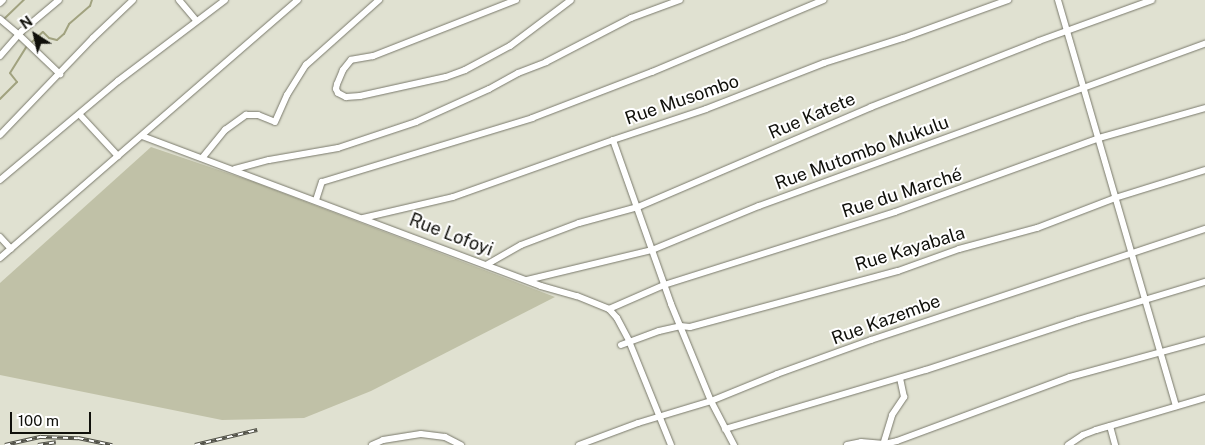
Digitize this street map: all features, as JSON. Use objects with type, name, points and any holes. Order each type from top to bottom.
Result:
[{"type":"street","points":[[0,4],[3,0]]},
{"type":"street","points":[[0,56],[19,34],[58,0]]},
{"type":"street","points":[[0,135],[93,38],[133,0]]},
{"type":"street","points":[[179,0],[196,20]]},
{"type":"street","points":[[0,180],[118,82],[196,20],[225,0]]},
{"type":"street","points":[[0,258],[298,0]]},
{"type":"street","points":[[203,157],[225,130],[246,115],[258,115],[275,122],[287,95],[306,65],[379,0]]},
{"type":"street","points":[[516,0],[373,56],[352,60],[344,70],[336,89],[342,96],[360,96],[446,77],[486,61],[510,46],[572,0]]},
{"type":"street","points":[[234,169],[269,160],[338,148],[416,122],[489,89],[518,73],[546,62],[631,18],[680,0]]},
{"type":"street","points":[[316,200],[321,182],[532,118],[652,72],[823,0]]},
{"type":"street","name":"Rue Musombo","points":[[363,218],[453,198],[613,140],[706,109],[824,63],[903,38],[1008,0]]},
{"type":"street","points":[[1058,0],[1176,406]]},
{"type":"street","name":"Rue Katete","points":[[486,264],[521,245],[579,223],[638,206],[871,107],[1068,30],[1152,0]]},
{"type":"street","points":[[0,20],[19,34],[60,74]]},
{"type":"street","name":"Rue Mutombo Mukulu","points":[[527,280],[652,250],[759,206],[1205,44]]},
{"type":"street","name":"Rue du Marché","points":[[609,309],[664,285],[895,212],[1099,138],[1205,108]]},
{"type":"street","points":[[80,115],[118,156]]},
{"type":"street","name":"Rue Lofoyi","points":[[142,136],[609,309]]},
{"type":"street","points":[[613,140],[680,326],[711,401],[734,445]]},
{"type":"street","name":"Rue Kayabala","points":[[621,345],[680,326],[690,327],[898,271],[959,249],[1037,228],[1115,198],[1205,170]]},
{"type":"street","name":"Rue Kazembe","points":[[579,445],[660,416],[711,401],[777,374],[871,340],[1205,230]]},
{"type":"street","points":[[0,237],[11,249]]},
{"type":"street","points":[[725,429],[900,378],[1205,282]]},
{"type":"street","points":[[609,309],[617,318],[629,341],[671,445]]},
{"type":"street","points":[[848,445],[867,442],[884,444],[906,438],[1070,377],[1205,340]]},
{"type":"street","points":[[884,444],[892,415],[904,397],[900,378]]},
{"type":"street","points":[[1068,445],[1083,435],[1205,398]]},
{"type":"street","points":[[1110,426],[1115,445]]},
{"type":"street","points":[[372,445],[388,439],[421,434],[445,437],[462,445]]},
{"type":"green space","points":[[151,147],[254,182],[555,297],[371,391],[304,418],[222,420],[0,375],[0,283]]},
{"type":"waterway","points":[[4,19],[24,0]]},
{"type":"waterway","points":[[31,43],[43,32],[49,38],[57,40],[64,34],[69,24],[90,6],[92,0]]},
{"type":"waterway","points":[[0,99],[17,82],[10,73],[27,46]]},
{"type":"railway","points":[[195,445],[257,430]]},
{"type":"railway","points":[[5,445],[41,437],[78,438],[112,445]]},
{"type":"railway","points":[[38,445],[56,442]]}]
